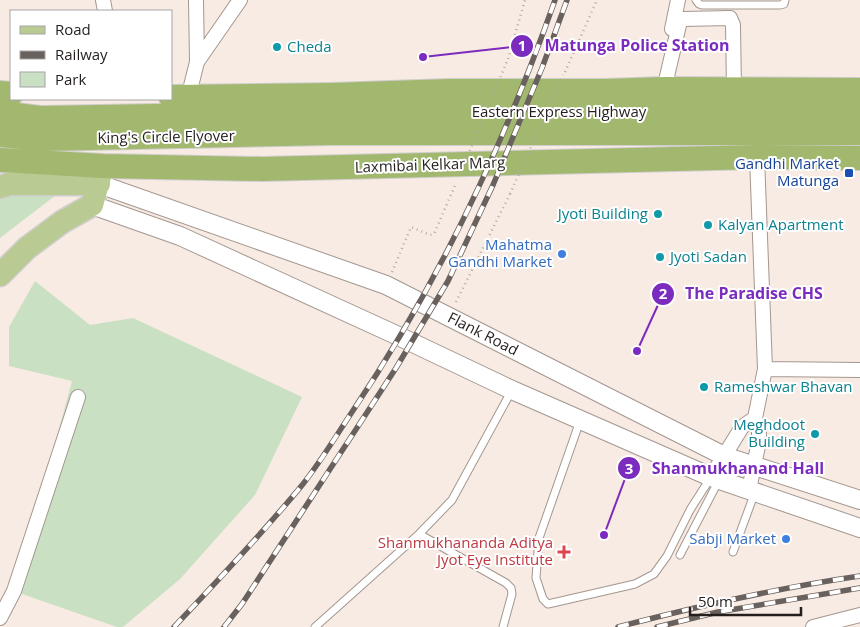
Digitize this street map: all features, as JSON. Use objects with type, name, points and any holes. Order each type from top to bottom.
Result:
[{"type":"highway","points":[[739,90],[787,122],[860,133]]},
{"type":"highway","points":[[180,98],[449,91],[860,90]]},
{"type":"highway","points":[[379,123],[449,91]]},
{"type":"highway","points":[[752,157],[787,122],[860,112]]},
{"type":"highway","name":"King's Circle Flyover","points":[[0,113],[40,118],[332,123]]},
{"type":"highway","name":"Eastern Express Highway","points":[[332,123],[787,122]]},
{"type":"highway","name":"King's Circle Flyover","points":[[0,135],[41,139],[332,123]]},
{"type":"highway","points":[[379,123],[455,169]]},
{"type":"highway","name":"Laxmibai Kelkar Marg","points":[[0,160],[101,175],[262,169],[455,169],[752,157],[860,158]]},
{"type":"main road","points":[[0,187],[10,184],[101,175],[92,205],[62,222],[27,248],[0,276]]},
{"type":"street","points":[[196,0],[197,62]]},
{"type":"street","points":[[180,98],[197,62],[240,0]]},
{"type":"street","points":[[659,90],[678,0]]},
{"type":"street","points":[[659,90],[680,20],[730,18],[733,24],[739,90]]},
{"type":"street","points":[[752,157],[765,369],[755,418],[759,430],[759,441],[752,491]]},
{"type":"street","name":"Flank Road","points":[[101,175],[386,285],[724,456],[860,500]]},
{"type":"street","points":[[92,205],[180,236],[512,390],[715,478],[860,528]]},
{"type":"street","points":[[765,369],[860,370]]},
{"type":"street","points":[[0,618],[14,591],[78,397]]},
{"type":"street","points":[[715,478],[724,456],[742,427],[755,418]]},
{"type":"street","points":[[812,627],[860,615]]},
{"type":"lane","points":[[696,0],[702,5],[780,5],[784,4],[785,0]]},
{"type":"lane","points":[[316,627],[420,534],[452,500],[512,390]]},
{"type":"lane","points":[[580,420],[539,538],[536,578],[543,599],[548,604],[635,584],[654,574],[667,556],[690,510],[715,478]]},
{"type":"lane","points":[[680,555],[715,478]]},
{"type":"lane","points":[[733,552],[752,491]]},
{"type":"lane","points":[[420,534],[506,583],[511,588],[512,594],[503,627]]},
{"type":"path","points":[[386,285],[411,227],[430,235],[434,234],[455,169],[508,59],[526,0]]},
{"type":"path","points":[[448,316],[510,194],[597,0]]},
{"type":"green space","points":[[60,192],[0,238],[0,193]]},
{"type":"green space","points":[[35,281],[90,325],[133,318],[302,397],[255,495],[180,579],[123,627],[117,627],[22,594],[20,573],[72,381],[9,366],[9,327]]},
{"type":"railway","points":[[174,627],[303,484],[413,314],[441,264],[491,160],[514,108],[555,0]]},
{"type":"railway","points":[[224,627],[242,604],[396,368],[448,281],[493,185],[542,68],[567,0]]},
{"type":"railway","points":[[618,627],[738,598],[860,576]]},
{"type":"railway","points":[[657,627],[718,612],[860,588]]},
{"type":"place","name":"Cheda","points":[[277,47]]},
{"type":"place","name":"Matunga Police Station","points":[[423,57]]},
{"type":"place","name":"Gandhi Market Matunga","points":[[849,173]]},
{"type":"place","name":"Jyoti Building","points":[[658,214]]},
{"type":"place","name":"Kalyan Apartment","points":[[708,225]]},
{"type":"place","name":"Mahatma Gandhi Market","points":[[562,254]]},
{"type":"place","name":"Jyoti Sadan","points":[[660,257]]},
{"type":"place","name":"The Paradise CHS","points":[[637,351]]},
{"type":"place","name":"Rameshwar Bhavan","points":[[704,387]]},
{"type":"place","name":"Meghdoot Building","points":[[815,434]]},
{"type":"place","name":"Shanmukhanand Hall","points":[[604,535]]},
{"type":"place","name":"Sabji Market","points":[[786,539]]},
{"type":"place","name":"Shanmukhananda Aditya Jyot Eye Institute","points":[[564,552]]}]
